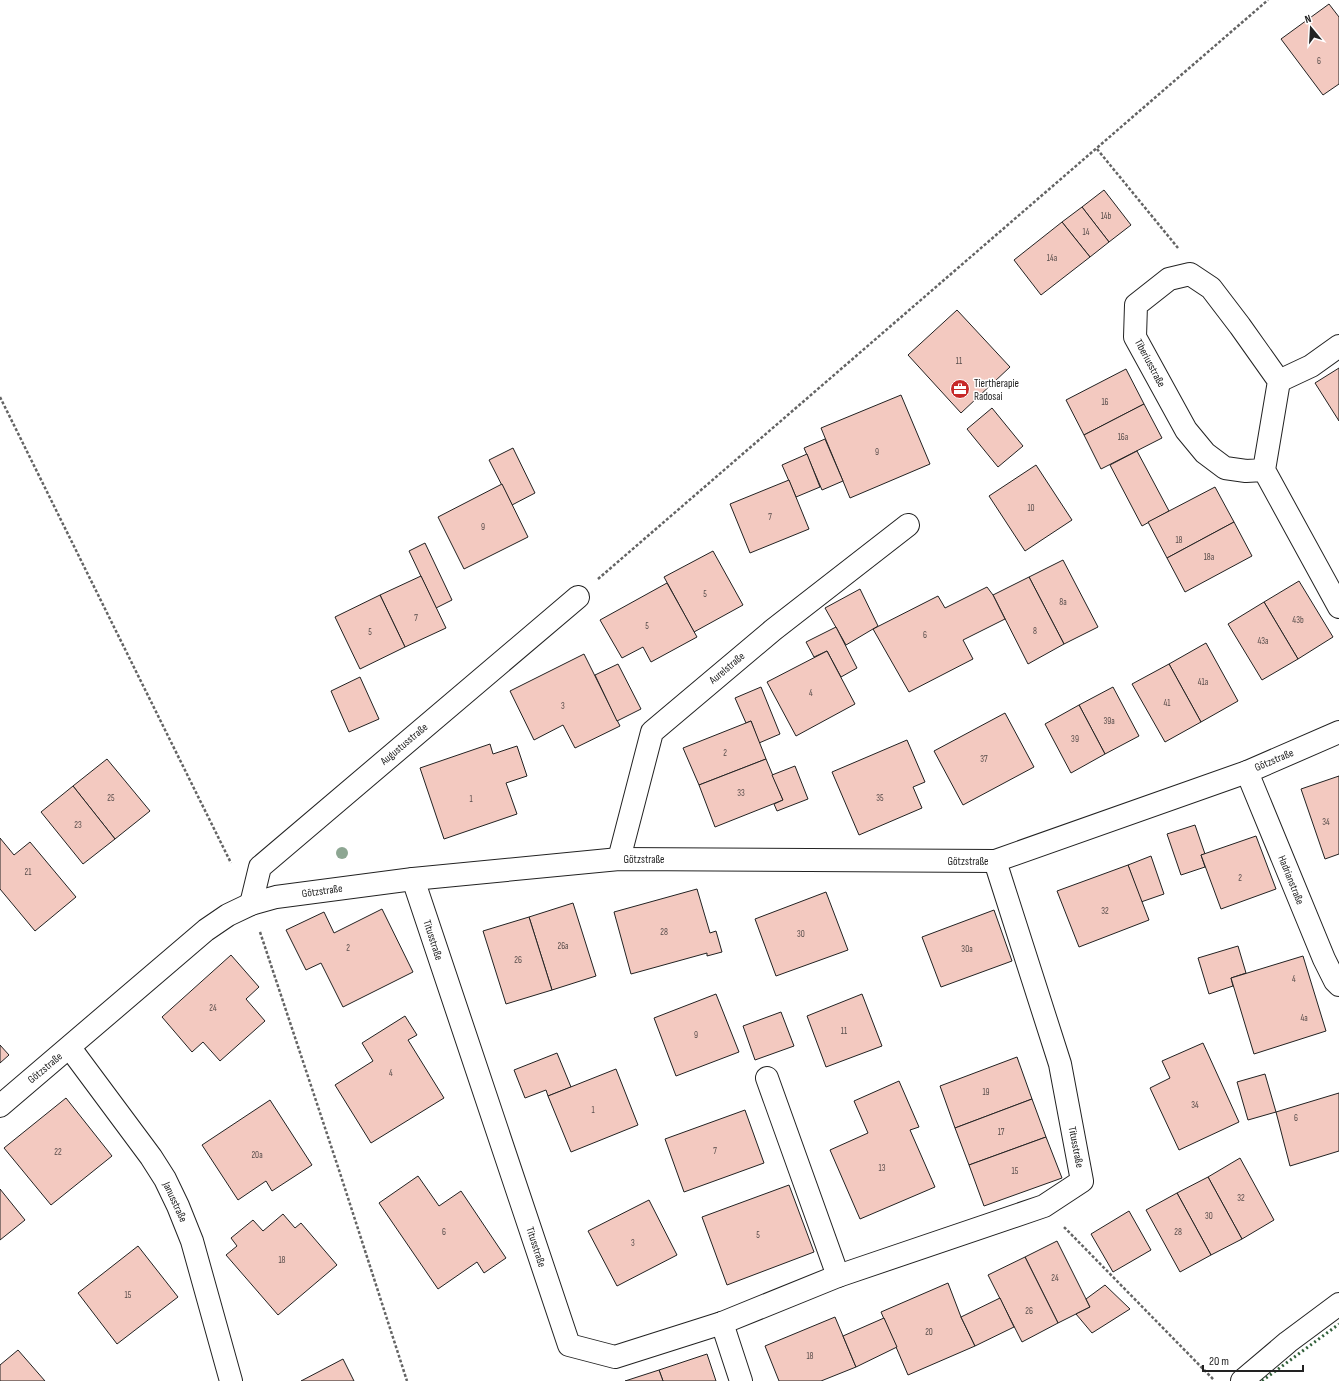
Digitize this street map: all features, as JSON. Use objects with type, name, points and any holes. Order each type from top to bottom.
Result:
[{"type":"street","points":[[1190,274],[1211,288],[1279,381],[1264,470],[1339,607]]},
{"type":"street","name":"Tiberiusstraße","points":[[1190,274],[1169,279],[1136,305],[1135,337],[1186,430],[1205,453],[1225,468],[1246,471],[1264,470]]},
{"type":"street","points":[[1279,381],[1311,366],[1339,346]]},
{"type":"street","name":"Aurelstraße","points":[[619,859],[652,732],[773,630],[908,525]]},
{"type":"street","name":"Augustusstraße","points":[[251,904],[260,867],[578,597]]},
{"type":"street","name":"Götzstraße","points":[[0,1106],[70,1048],[206,930],[228,915],[251,904],[276,897],[413,879],[619,859],[996,861],[1247,772],[1339,732]]},
{"type":"street","name":"Hadrianstraße","points":[[1247,772],[1324,959],[1335,981],[1339,985]]},
{"type":"street","name":"Titusstraße","points":[[413,879],[569,1345],[615,1358],[722,1323],[838,1276],[1044,1206],[1082,1181],[1060,1064],[996,861]]},
{"type":"street","name":"Janusstraße","points":[[70,1048],[151,1157],[165,1179],[192,1241],[231,1381]]},
{"type":"street","points":[[767,1078],[838,1276]]},
{"type":"street","points":[[1242,1381],[1288,1342],[1339,1304]]},
{"type":"street","points":[[722,1323],[741,1381]]},
{"type":"path","points":[[578,597],[1268,0]]},
{"type":"path","points":[[1097,149],[1179,249],[1190,274]]},
{"type":"path","points":[[0,397],[251,904],[407,1381]]},
{"type":"path","points":[[1044,1206],[1215,1381]]},
{"type":"building","points":[[1329,4],[1339,17],[1339,84],[1323,95],[1281,39]]},
{"type":"building","points":[[1104,190],[1131,225],[1109,242],[1082,207]]},
{"type":"building","points":[[1082,207],[1109,242],[1090,257],[1062,222]]},
{"type":"building","points":[[1062,222],[1090,257],[1041,295],[1014,260]]},
{"type":"building","points":[[957,310],[1010,367],[961,413],[908,355]]},
{"type":"building","points":[[1339,368],[1339,421],[1315,383]]},
{"type":"building","points":[[1126,369],[1144,404],[1084,435],[1066,400]]},
{"type":"building","points":[[901,395],[930,464],[850,498],[821,428]]},
{"type":"building","points":[[1144,404],[1162,438],[1101,469],[1084,435]]},
{"type":"building","points":[[992,408],[1023,446],[998,467],[967,429]]},
{"type":"building","points":[[825,439],[843,481],[822,490],[804,448]]},
{"type":"building","points":[[513,448],[535,493],[512,505],[489,460]]},
{"type":"building","points":[[1137,451],[1169,511],[1142,526],[1110,465]]},
{"type":"building","points":[[807,454],[820,487],[796,497],[782,465]]},
{"type":"building","points":[[1036,465],[1072,520],[1025,551],[989,496]]},
{"type":"building","points":[[789,480],[809,529],[750,553],[730,504]]},
{"type":"building","points":[[502,484],[528,537],[464,569],[438,517]]},
{"type":"building","points":[[1215,487],[1234,522],[1167,558],[1148,522]]},
{"type":"building","points":[[1234,522],[1252,556],[1185,592],[1167,558]]},
{"type":"building","points":[[425,543],[452,600],[436,608],[409,551]]},
{"type":"building","points":[[713,551],[743,605],[694,632],[664,577]]},
{"type":"building","points":[[1063,560],[1098,627],[1064,644],[1029,577]]},
{"type":"building","points":[[421,576],[446,628],[405,647],[380,595]]},
{"type":"building","points":[[1029,577],[1064,644],[1028,664],[993,595]]},
{"type":"building","points":[[1299,581],[1333,637],[1298,659],[1264,602]]},
{"type":"building","points":[[667,583],[697,637],[651,662],[643,647],[622,658],[600,620]]},
{"type":"building","points":[[987,587],[993,595],[1005,619],[963,640],[973,659],[909,692],[873,629],[938,596],[945,608]]},
{"type":"building","points":[[860,589],[878,626],[846,645],[825,608]]},
{"type":"building","points":[[380,595],[405,647],[360,669],[335,617]]},
{"type":"building","points":[[1264,602],[1298,659],[1262,680],[1228,624]]},
{"type":"building","points":[[836,627],[857,668],[841,677],[827,651],[814,657],[806,642]]},
{"type":"building","points":[[1206,643],[1238,701],[1201,722],[1169,664]]},
{"type":"building","points":[[827,651],[855,704],[796,736],[767,682]]},
{"type":"building","points":[[584,654],[620,726],[575,748],[563,725],[534,740],[510,691]]},
{"type":"building","points":[[618,664],[641,709],[617,721],[595,675]]},
{"type":"building","points":[[1169,664],[1201,722],[1165,742],[1132,684]]},
{"type":"building","points":[[360,677],[379,719],[349,732],[331,691]]},
{"type":"building","points":[[761,687],[780,734],[759,743],[751,721],[746,723],[735,698]]},
{"type":"building","points":[[1113,687],[1139,736],[1105,754],[1079,705]]},
{"type":"building","points":[[1079,705],[1105,754],[1071,773],[1045,724]]},
{"type":"building","points":[[1005,713],[1034,767],[963,805],[934,751]]},
{"type":"building","points":[[751,721],[766,759],[699,785],[683,748]]},
{"type":"building","points":[[907,740],[925,782],[913,787],[922,808],[859,835],[832,772]]},
{"type":"building","points":[[490,744],[493,754],[517,746],[527,776],[506,783],[517,814],[444,839],[420,768]]},
{"type":"building","points":[[107,759],[150,811],[115,839],[73,786]]},
{"type":"building","points":[[766,759],[783,800],[715,827],[699,785]]},
{"type":"building","points":[[795,766],[808,799],[777,811],[774,804],[783,800],[772,775]]},
{"type":"building","points":[[1339,776],[1339,854],[1325,859],[1301,789]]},
{"type":"building","points":[[73,786],[115,839],[83,864],[41,812]]},
{"type":"building","points":[[1195,825],[1205,854],[1201,855],[1205,867],[1181,875],[1167,834]]},
{"type":"building","points":[[1256,836],[1276,889],[1221,909],[1201,855]]},
{"type":"building","points":[[0,838],[14,855],[30,842],[76,897],[35,931],[0,889]]},
{"type":"building","points":[[1151,856],[1164,894],[1141,902],[1128,865]]},
{"type":"building","points":[[1128,865],[1149,920],[1079,947],[1057,891]]},
{"type":"building","points":[[697,889],[710,933],[716,931],[722,952],[707,956],[707,953],[631,974],[614,912]]},
{"type":"building","points":[[826,892],[848,950],[776,976],[755,919]]},
{"type":"building","points":[[573,903],[596,976],[552,990],[529,917]]},
{"type":"building","points":[[382,909],[413,972],[343,1007],[321,963],[306,970],[286,930],[324,912],[334,933]]},
{"type":"building","points":[[994,910],[1012,961],[941,987],[922,937]]},
{"type":"building","points":[[529,917],[552,990],[506,1004],[483,931]]},
{"type":"building","points":[[1238,946],[1246,973],[1231,978],[1233,986],[1209,994],[1198,958]]},
{"type":"building","points":[[231,955],[259,987],[246,999],[265,1021],[220,1061],[203,1042],[192,1052],[162,1017]]},
{"type":"building","points":[[1303,956],[1326,1031],[1254,1054],[1231,978]]},
{"type":"building","points":[[716,994],[739,1052],[676,1076],[654,1018]]},
{"type":"building","points":[[862,994],[882,1046],[826,1067],[807,1016]]},
{"type":"building","points":[[781,1012],[794,1046],[755,1060],[743,1026]]},
{"type":"building","points":[[405,1016],[417,1035],[408,1040],[444,1098],[371,1143],[335,1085],[373,1061],[362,1043]]},
{"type":"building","points":[[1203,1043],[1239,1122],[1179,1150],[1150,1088],[1170,1078],[1162,1061]]},
{"type":"building","points":[[0,1045],[9,1055],[0,1063]]},
{"type":"building","points":[[557,1053],[571,1087],[548,1096],[546,1090],[525,1098],[514,1070]]},
{"type":"building","points":[[1017,1057],[1032,1099],[955,1128],[940,1086]]},
{"type":"building","points":[[616,1069],[638,1125],[571,1152],[548,1096]]},
{"type":"building","points":[[1265,1074],[1276,1112],[1248,1120],[1237,1082]]},
{"type":"building","points":[[899,1081],[919,1127],[910,1130],[935,1187],[860,1219],[830,1150],[868,1133],[854,1101]]},
{"type":"building","points":[[1339,1093],[1339,1151],[1290,1166],[1276,1112]]},
{"type":"building","points":[[66,1098],[112,1156],[51,1205],[4,1148]]},
{"type":"building","points":[[1032,1099],[1046,1137],[969,1165],[955,1128]]},
{"type":"building","points":[[270,1100],[312,1165],[272,1191],[266,1181],[238,1200],[202,1145]]},
{"type":"building","points":[[745,1110],[764,1163],[684,1192],[665,1139]]},
{"type":"building","points":[[1046,1137],[1062,1178],[984,1206],[969,1165]]},
{"type":"building","points":[[1240,1158],[1274,1220],[1242,1239],[1208,1177]]},
{"type":"building","points":[[418,1176],[439,1206],[461,1191],[506,1258],[484,1273],[477,1262],[438,1289],[379,1203]]},
{"type":"building","points":[[1208,1177],[1242,1239],[1211,1255],[1177,1193]]},
{"type":"building","points":[[789,1185],[814,1252],[727,1285],[702,1217]]},
{"type":"building","points":[[0,1189],[25,1220],[0,1240]]},
{"type":"building","points":[[1177,1193],[1211,1255],[1180,1272],[1146,1210]]},
{"type":"building","points":[[649,1200],[677,1255],[617,1286],[588,1231]]},
{"type":"building","points":[[1129,1211],[1151,1250],[1113,1272],[1091,1234]]},
{"type":"building","points":[[283,1214],[295,1228],[301,1223],[337,1265],[278,1315],[226,1255],[237,1246],[231,1238],[253,1220],[263,1231]]},
{"type":"building","points":[[1057,1241],[1090,1307],[1058,1323],[1025,1257]]},
{"type":"building","points":[[138,1246],[178,1297],[117,1344],[78,1293]]},
{"type":"building","points":[[1025,1257],[1058,1323],[1022,1342],[988,1275]]},
{"type":"building","points":[[948,1283],[961,1317],[975,1346],[908,1375],[881,1312]]},
{"type":"building","points":[[1105,1285],[1130,1309],[1092,1333],[1076,1314],[1090,1307],[1086,1299]]},
{"type":"building","points":[[1000,1298],[1014,1327],[975,1346],[961,1317]]},
{"type":"building","points":[[835,1317],[856,1367],[821,1381],[779,1381],[765,1346]]},
{"type":"building","points":[[884,1318],[897,1347],[856,1367],[843,1336]]},
{"type":"building","points":[[18,1350],[45,1381],[0,1381],[0,1365]]},
{"type":"building","points":[[707,1354],[716,1381],[663,1381],[659,1370]]},
{"type":"building","points":[[343,1359],[354,1381],[301,1381]]},
{"type":"building","points":[[659,1370],[663,1381],[625,1381]]},
{"type":"hedge","points":[[1262,1381],[1339,1324]]},
{"type":"place","name":"Tiertherapie Radosai","points":[[960,389]]}]
